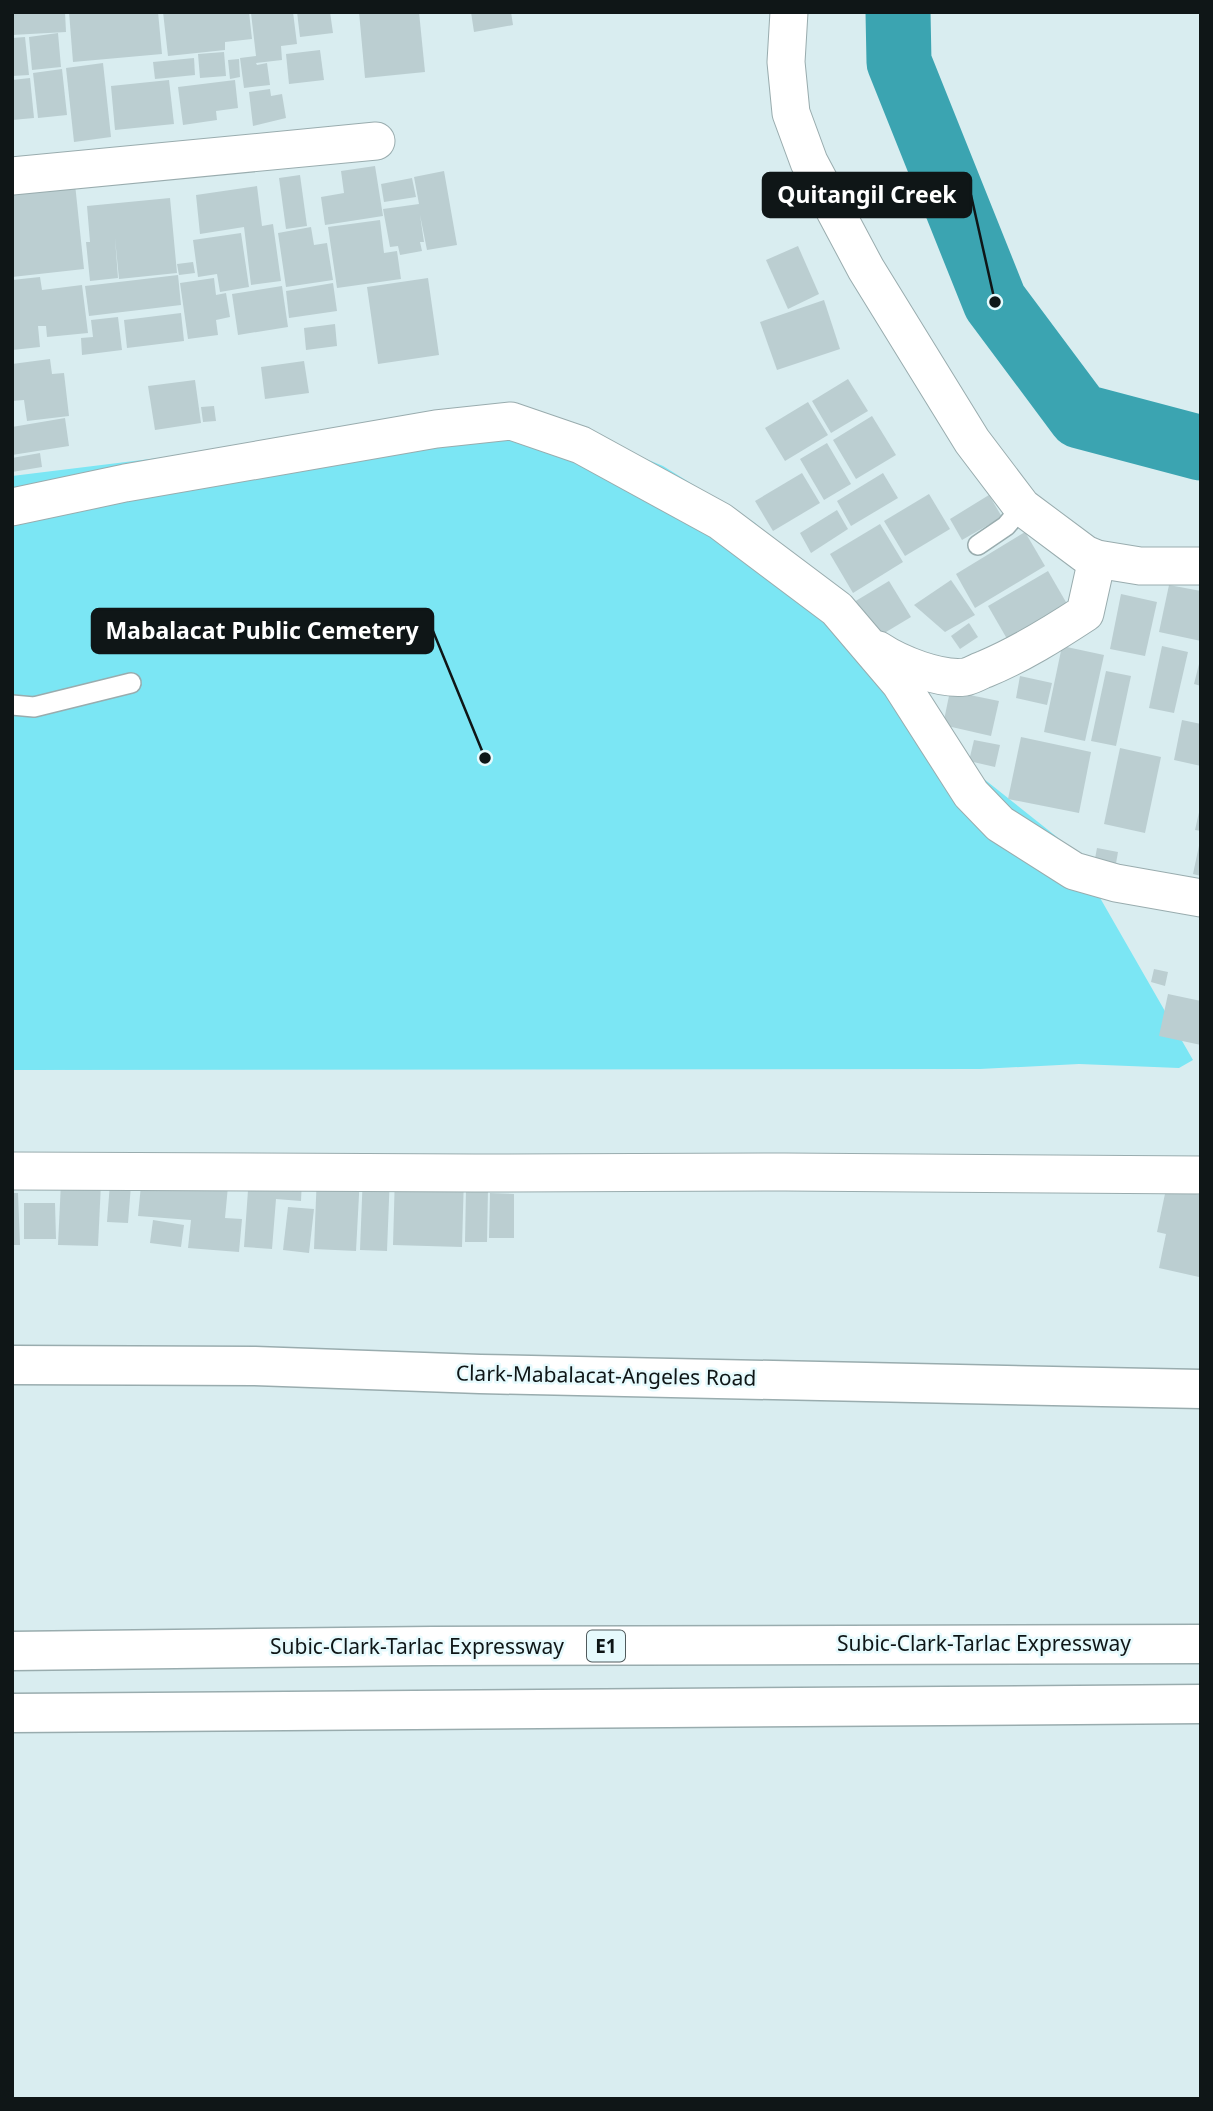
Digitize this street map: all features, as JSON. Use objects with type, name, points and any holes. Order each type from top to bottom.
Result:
[{"type":"main road","name":"Clark-Mabalacat-Angeles Road","points":[[12,1365],[255,1366],[493,1374],[1201,1389]]},
{"type":"main road","name":"Subic-Clark-Tarlac Expressway","points":[[12,1651],[446,1646],[1201,1644]]},
{"type":"main road","points":[[12,1713],[1201,1704]]},
{"type":"street","points":[[789,12],[786,62],[791,113],[809,162],[866,269],[965,429],[1022,507],[1085,554],[1097,559],[1140,566],[1201,566]]},
{"type":"street","points":[[12,176],[376,141]]},
{"type":"street","points":[[12,507],[125,482],[246,461],[436,429],[511,421],[581,446],[720,521],[836,609],[900,683],[971,794],[1000,824],[1074,872],[1116,883],[1201,898]]},
{"type":"street","points":[[863,639],[894,660],[928,672],[965,677],[1016,656],[1085,613],[1097,559]]},
{"type":"street","points":[[12,1171],[1201,1175]]},
{"type":"lane","points":[[978,545],[1006,526],[1022,507]]},
{"type":"lane","points":[[12,705],[34,707],[131,683]]},
{"type":"shaded area","points":[[532,412],[663,466],[755,523],[844,617],[916,725],[1072,849],[1193,1060],[1179,1068],[1079,1064],[980,1069],[12,1070],[12,476]]},
{"type":"building","points":[[12,12],[65,12],[66,32],[12,35]]},
{"type":"building","points":[[69,12],[158,12],[162,54],[73,62]]},
{"type":"building","points":[[163,12],[249,12],[252,39],[225,42],[225,50],[168,56]]},
{"type":"building","points":[[293,12],[297,44],[281,46],[282,60],[256,63],[267,63],[270,85],[244,88],[240,58],[256,56],[251,13]]},
{"type":"building","points":[[297,12],[330,12],[333,33],[300,37]]},
{"type":"building","points":[[359,12],[419,12],[425,72],[365,78]]},
{"type":"building","points":[[471,12],[511,12],[513,25],[474,32]]},
{"type":"building","points":[[58,33],[61,67],[32,70],[29,37]]},
{"type":"building","points":[[25,37],[29,75],[12,76],[12,38]]},
{"type":"building","points":[[320,50],[324,80],[289,84],[286,54]]},
{"type":"building","points":[[224,52],[226,76],[200,78],[198,54]]},
{"type":"building","points":[[194,58],[195,75],[155,79],[153,62]]},
{"type":"building","points":[[239,59],[240,77],[230,79],[228,60]]},
{"type":"building","points":[[103,63],[111,137],[74,142],[66,68]]},
{"type":"building","points":[[62,69],[67,115],[38,118],[33,73]]},
{"type":"building","points":[[30,78],[34,118],[12,120],[12,80]]},
{"type":"building","points":[[169,80],[174,124],[115,130],[111,86]]},
{"type":"building","points":[[235,80],[238,108],[216,111],[217,120],[183,125],[178,87]]},
{"type":"building","points":[[270,89],[271,96],[282,94],[286,118],[253,126],[249,92]]},
{"type":"building","points":[[375,166],[383,216],[325,225],[321,197],[344,193],[341,171]]},
{"type":"building","points":[[444,171],[457,245],[427,250],[420,215],[424,242],[420,242],[422,251],[400,255],[398,246],[390,247],[383,209],[419,204],[414,177]]},
{"type":"building","points":[[300,175],[307,226],[286,229],[279,178]]},
{"type":"building","points":[[12,177],[75,184],[84,269],[12,277]]},
{"type":"building","points":[[412,178],[416,197],[384,202],[381,184]]},
{"type":"building","points":[[257,186],[262,226],[273,224],[281,281],[251,285],[244,227],[200,234],[196,195]]},
{"type":"building","points":[[170,198],[177,273],[119,279],[115,238],[118,278],[90,281],[86,242],[90,242],[87,206]]},
{"type":"building","points":[[380,220],[384,253],[397,251],[401,279],[337,288],[328,227]]},
{"type":"building","points":[[311,227],[314,245],[327,243],[333,280],[286,287],[278,233]]},
{"type":"building","points":[[241,233],[249,287],[220,292],[217,274],[198,277],[193,240]]},
{"type":"building","points":[[798,246],[819,294],[788,309],[766,260]]},
{"type":"building","points":[[193,262],[195,273],[179,275],[177,264]]},
{"type":"building","points":[[178,275],[181,305],[89,316],[85,286]]},
{"type":"building","points":[[40,277],[42,290],[82,285],[88,333],[47,337],[46,326],[38,326],[40,347],[12,350],[12,280]]},
{"type":"building","points":[[214,278],[216,295],[226,293],[230,317],[216,320],[218,335],[188,339],[180,283]]},
{"type":"building","points":[[428,278],[439,355],[378,364],[367,287]]},
{"type":"building","points":[[333,283],[337,311],[289,318],[286,291]]},
{"type":"building","points":[[282,286],[288,327],[238,335],[232,294]]},
{"type":"building","points":[[824,300],[840,349],[777,370],[760,322]]},
{"type":"building","points":[[181,313],[184,341],[127,348],[124,320]]},
{"type":"building","points":[[118,317],[122,350],[82,355],[81,338],[93,337],[91,320]]},
{"type":"building","points":[[335,324],[337,346],[306,350],[304,328]]},
{"type":"building","points":[[50,359],[52,374],[64,373],[69,416],[27,421],[24,400],[12,401],[12,364]]},
{"type":"building","points":[[304,361],[309,393],[265,399],[261,367]]},
{"type":"building","points":[[848,379],[868,411],[831,433],[812,401]]},
{"type":"building","points":[[195,380],[201,423],[155,430],[148,386]]},
{"type":"building","points":[[808,402],[828,435],[785,461],[765,428]]},
{"type":"building","points":[[214,406],[216,421],[203,422],[201,407]]},
{"type":"building","points":[[872,416],[896,455],[856,479],[833,440]]},
{"type":"building","points":[[65,418],[69,446],[12,455],[12,427]]},
{"type":"building","points":[[827,443],[851,484],[824,500],[800,459]]},
{"type":"building","points":[[40,453],[42,467],[12,472],[12,458]]},
{"type":"building","points":[[802,473],[820,503],[773,531],[755,501]]},
{"type":"building","points":[[883,473],[898,498],[851,526],[837,501]]},
{"type":"building","points":[[929,494],[950,529],[905,556],[884,521]]},
{"type":"building","points":[[989,495],[1002,517],[962,540],[950,519]]},
{"type":"building","points":[[837,510],[848,529],[811,553],[800,533]]},
{"type":"building","points":[[880,524],[903,562],[853,593],[830,554]]},
{"type":"building","points":[[1025,532],[1045,566],[975,608],[956,574]]},
{"type":"building","points":[[1048,571],[1070,609],[1010,644],[988,606]]},
{"type":"building","points":[[951,580],[975,615],[945,632],[914,605]]},
{"type":"building","points":[[889,581],[911,617],[876,638],[854,602]]},
{"type":"building","points":[[1169,585],[1201,591],[1201,641],[1159,632]]},
{"type":"building","points":[[1121,594],[1157,602],[1145,656],[1110,649]]},
{"type":"building","points":[[969,623],[978,637],[960,649],[951,636]]},
{"type":"building","points":[[1062,646],[1104,655],[1085,741],[1044,732]]},
{"type":"building","points":[[1162,646],[1188,652],[1174,713],[1149,708]]},
{"type":"building","points":[[1201,660],[1201,686],[1194,684]]},
{"type":"building","points":[[1106,671],[1131,676],[1116,746],[1091,741]]},
{"type":"building","points":[[1020,676],[1052,683],[1047,705],[1016,698]]},
{"type":"building","points":[[950,691],[999,701],[991,736],[943,725]]},
{"type":"building","points":[[1182,720],[1201,724],[1201,766],[1174,760]]},
{"type":"building","points":[[1021,737],[1091,752],[1079,813],[1008,799]]},
{"type":"building","points":[[974,740],[1000,745],[995,767],[969,761]]},
{"type":"building","points":[[1120,748],[1161,757],[1145,833],[1104,824]]},
{"type":"building","points":[[1201,809],[1201,831],[1195,830]]},
{"type":"building","points":[[1201,841],[1201,876],[1193,874]]},
{"type":"building","points":[[1097,848],[1118,852],[1115,869],[1094,864]]},
{"type":"building","points":[[1154,969],[1168,972],[1165,986],[1151,982]]},
{"type":"building","points":[[1168,994],[1201,1001],[1201,1045],[1159,1036]]},
{"type":"building","points":[[363,1173],[390,1174],[387,1251],[360,1250]]},
{"type":"building","points":[[317,1174],[360,1176],[356,1251],[314,1249]]},
{"type":"building","points":[[395,1174],[464,1176],[462,1247],[393,1245]]},
{"type":"building","points":[[142,1175],[228,1186],[225,1218],[242,1219],[239,1252],[188,1248],[191,1220],[138,1216]]},
{"type":"building","points":[[249,1176],[302,1180],[301,1201],[276,1199],[272,1249],[244,1247]]},
{"type":"building","points":[[61,1182],[101,1183],[98,1246],[58,1245]]},
{"type":"building","points":[[110,1183],[131,1185],[128,1223],[107,1222]]},
{"type":"building","points":[[466,1188],[488,1189],[487,1242],[465,1242]]},
{"type":"building","points":[[1166,1189],[1201,1195],[1199,1277],[1159,1268],[1166,1234],[1157,1232]]},
{"type":"building","points":[[12,1193],[18,1193],[20,1245],[12,1245]]},
{"type":"building","points":[[490,1193],[514,1194],[514,1238],[489,1238]]},
{"type":"building","points":[[24,1203],[55,1203],[56,1239],[24,1239]]},
{"type":"building","points":[[288,1207],[314,1209],[309,1253],[283,1250]]},
{"type":"building","points":[[153,1220],[184,1225],[181,1247],[150,1243]]},
{"type":"waterway","points":[[898,12],[899,62],[995,302],[1080,416],[1201,448]]},
{"type":"place","name":"Quitangil Creek","points":[[995,302]]},
{"type":"place","name":"Mabalacat Public Cemetery","points":[[485,758]]}]
